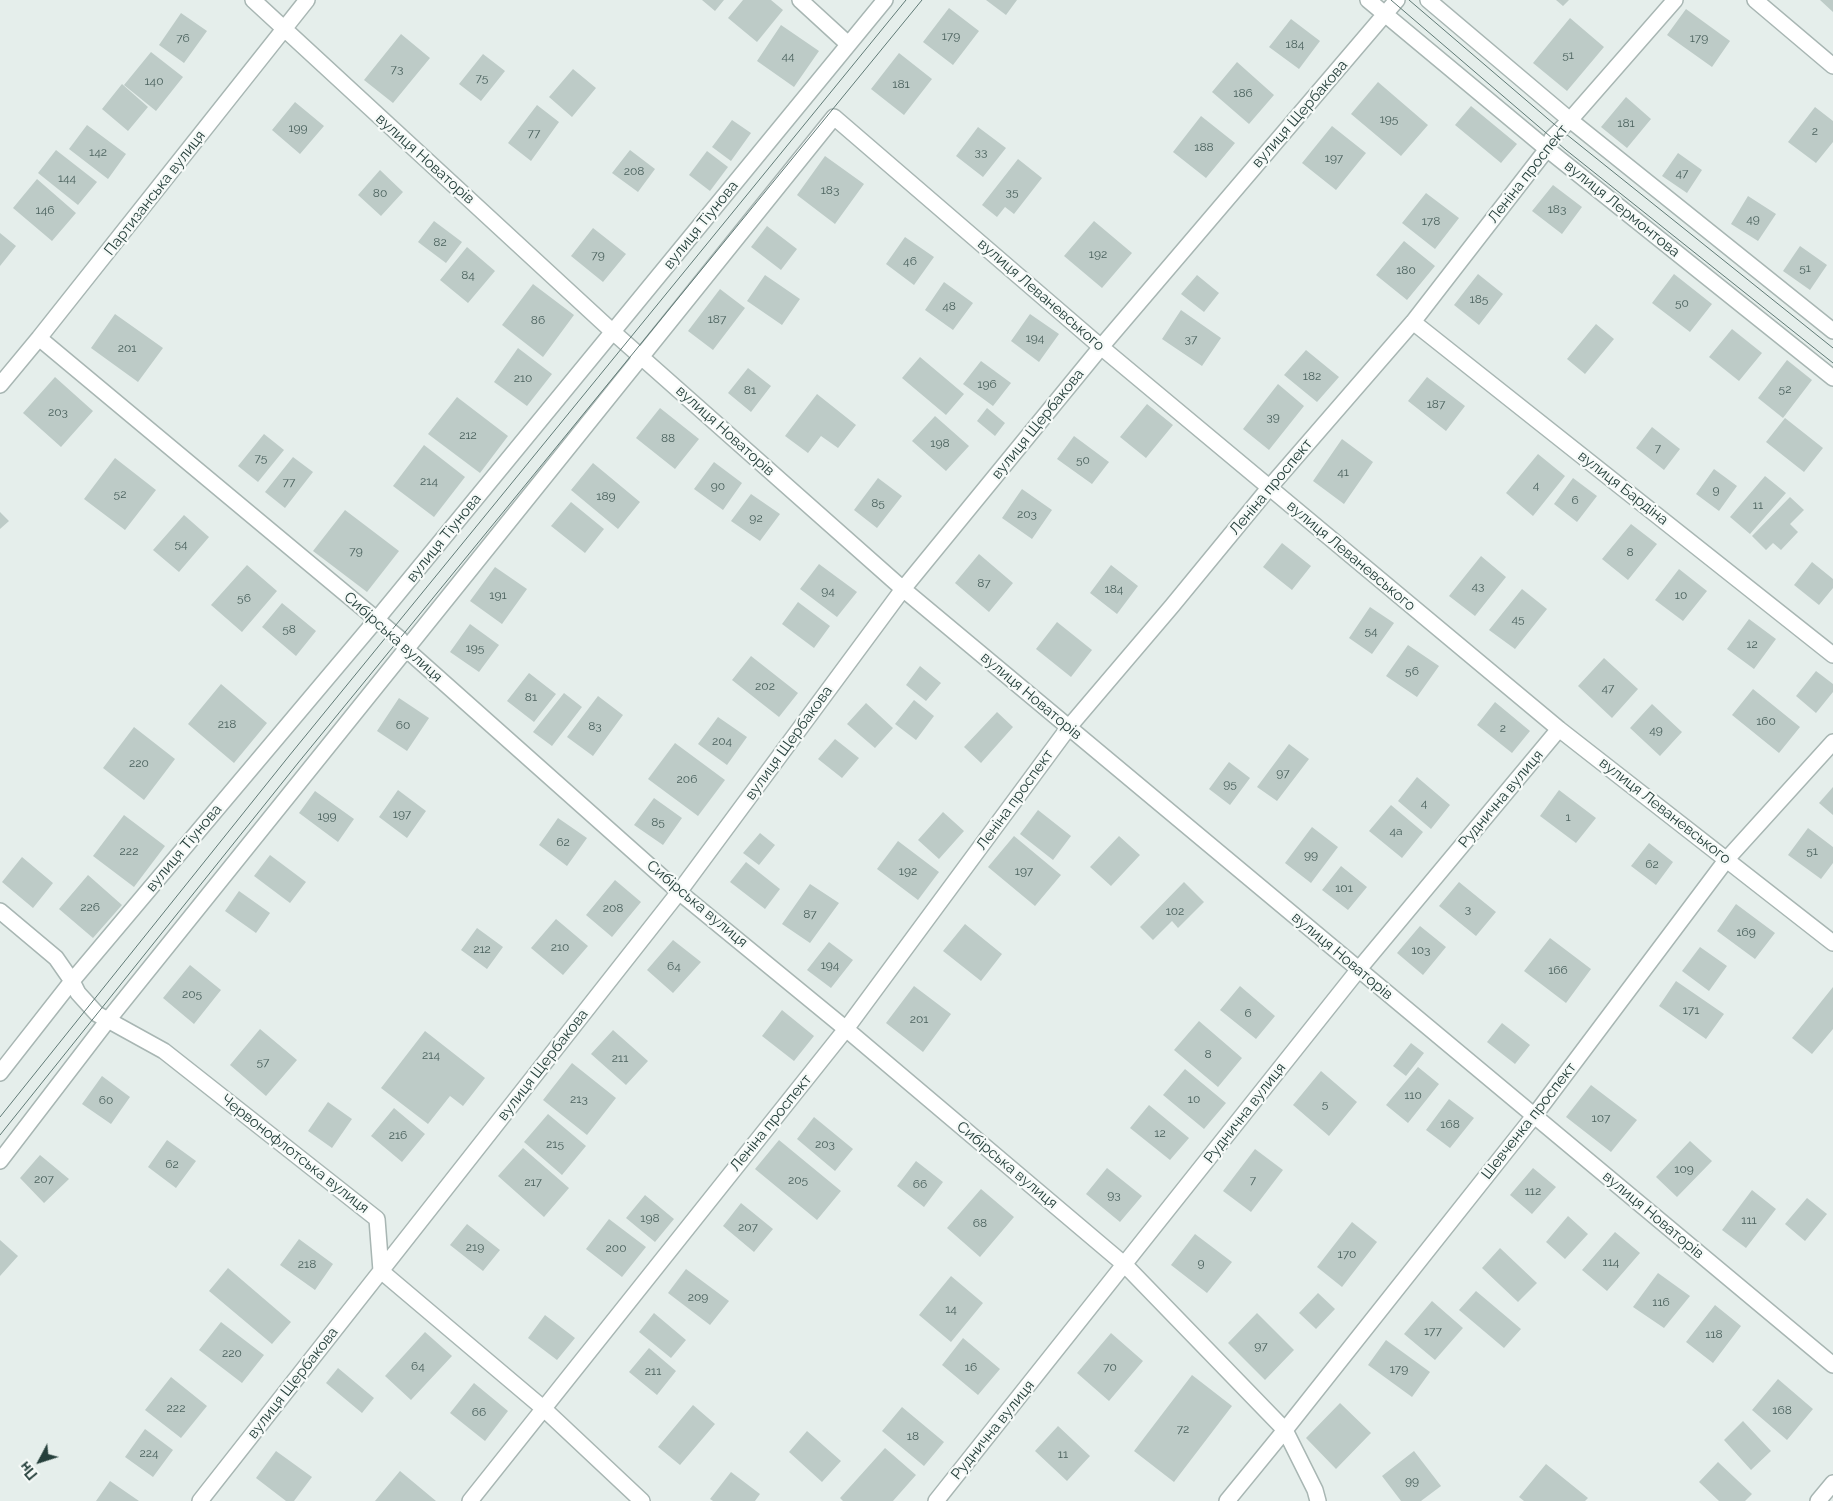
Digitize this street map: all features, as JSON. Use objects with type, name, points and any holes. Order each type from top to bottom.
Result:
[{"type":"street","name":"вулиця Новаторів","points":[[253,0],[613,332],[903,589],[1833,1365]]},
{"type":"street","name":"Партизанська вулиця","points":[[0,385],[307,0]]},
{"type":"street","points":[[800,0],[848,44]]},
{"type":"street","name":"вулиця Тіунова","points":[[0,1073],[72,981],[377,619],[885,0]]},
{"type":"street","name":"вулиця Лермонтова","points":[[1368,0],[1547,149],[1833,378]]},
{"type":"street","name":"вулиця Щербакова","points":[[200,1501],[680,892],[903,589],[1101,347],[1397,0]]},
{"type":"street","points":[[1428,0],[1570,120],[1833,330]]},
{"type":"street","name":"Леніна проспект","points":[[470,1501],[846,1029],[1069,727],[1172,606],[1268,488],[1413,322],[1547,149],[1552,138],[1675,0]]},
{"type":"street","points":[[1755,0],[1833,66]]},
{"type":"street","name":"вулиця Леваневського","points":[[641,357],[834,117],[1268,488],[1559,729],[1833,943]]},
{"type":"street","name":"вулиця Бардіна","points":[[1413,322],[1833,655]]},
{"type":"street","name":"Сибірська вулиця","points":[[39,338],[377,619],[400,639],[406,649],[680,892],[846,1029],[1125,1265],[1285,1430],[1315,1490],[1318,1501]]},
{"type":"street","points":[[0,1162],[108,1020],[641,357]]},
{"type":"street","name":"Руднична вулиця","points":[[936,1501],[1359,969],[1559,729]]},
{"type":"street","name":"Шевченка проспект","points":[[1226,1501],[1285,1430],[1534,1116],[1727,859],[1833,742]]},
{"type":"street","name":"Червонофлотська вулиця","points":[[0,911],[56,958],[78,993],[97,1014],[164,1051],[377,1219],[381,1271]]},
{"type":"street","points":[[381,1271],[543,1408],[642,1501]]},
{"type":"street","points":[[1818,1501],[1833,1483]]},
{"type":"building","points":[[702,0],[724,0],[715,11]]},
{"type":"building","points":[[743,0],[771,0],[783,10],[757,42],[728,18]]},
{"type":"building","points":[[986,0],[1017,0],[1006,15]]},
{"type":"building","points":[[1556,0],[1569,0],[1563,6]]},
{"type":"building","points":[[1820,0],[1833,0],[1833,12]]},
{"type":"building","points":[[949,8],[979,31],[953,65],[923,42]]},
{"type":"building","points":[[1686,9],[1730,41],[1712,67],[1667,35]]},
{"type":"building","points":[[181,13],[207,31],[184,63],[159,45]]},
{"type":"building","points":[[1570,18],[1604,47],[1567,91],[1533,63]]},
{"type":"building","points":[[1291,19],[1320,41],[1299,69],[1269,47]]},
{"type":"building","points":[[781,25],[819,51],[794,87],[757,61]]},
{"type":"building","points":[[401,34],[430,58],[393,103],[364,80]]},
{"type":"building","points":[[151,52],[183,77],[156,111],[124,85]]},
{"type":"building","points":[[899,53],[932,79],[904,115],[871,89]]},
{"type":"building","points":[[483,54],[505,71],[481,101],[459,84]]},
{"type":"building","points":[[1237,62],[1274,95],[1249,124],[1212,92]]},
{"type":"building","points":[[573,69],[596,88],[572,117],[549,97]]},
{"type":"building","points":[[1378,82],[1428,125],[1401,156],[1351,114]]},
{"type":"building","points":[[122,84],[148,107],[128,131],[102,109]]},
{"type":"building","points":[[1626,97],[1651,119],[1627,148],[1601,127]]},
{"type":"building","points":[[295,102],[324,126],[300,154],[272,130]]},
{"type":"building","points":[[537,105],[559,122],[531,161],[508,143]]},
{"type":"building","points":[[1471,106],[1517,144],[1501,163],[1455,125]]},
{"type":"building","points":[[1815,107],[1833,121],[1833,142],[1816,163],[1788,142]]},
{"type":"building","points":[[1201,116],[1235,143],[1206,178],[1173,152]]},
{"type":"building","points":[[732,120],[751,133],[731,161],[712,147]]},
{"type":"building","points":[[87,125],[126,154],[108,179],[69,149]]},
{"type":"building","points":[[1332,126],[1366,153],[1336,190],[1302,163]]},
{"type":"building","points":[[978,127],[1006,148],[983,177],[956,156]]},
{"type":"building","points":[[56,150],[97,182],[78,205],[38,173]]},
{"type":"building","points":[[630,150],[655,169],[638,192],[612,173]]},
{"type":"building","points":[[707,151],[728,167],[710,191],[689,175]]},
{"type":"building","points":[[1678,153],[1702,170],[1687,193],[1662,176]]},
{"type":"building","points":[[825,156],[864,184],[835,224],[797,195]]},
{"type":"building","points":[[1018,159],[1042,178],[1014,214],[1005,207],[997,217],[982,205]]},
{"type":"building","points":[[380,170],[403,192],[381,216],[358,195]]},
{"type":"building","points":[[37,179],[76,213],[52,241],[13,208]]},
{"type":"building","points":[[1553,185],[1582,207],[1562,234],[1532,211]]},
{"type":"building","points":[[1426,193],[1459,218],[1435,249],[1402,223]]},
{"type":"building","points":[[1748,196],[1776,214],[1758,241],[1731,224]]},
{"type":"building","points":[[434,221],[462,242],[446,263],[418,242]]},
{"type":"building","points":[[1094,221],[1132,253],[1102,288],[1064,256]]},
{"type":"building","points":[[767,226],[797,249],[781,270],[751,247]]},
{"type":"building","points":[[593,228],[626,254],[603,282],[571,256]]},
{"type":"building","points":[[0,233],[16,246],[0,266]]},
{"type":"building","points":[[905,237],[934,257],[914,285],[886,264]]},
{"type":"building","points":[[1404,241],[1435,266],[1407,300],[1376,275]]},
{"type":"building","points":[[1800,246],[1827,265],[1810,290],[1783,271]]},
{"type":"building","points":[[467,247],[495,271],[468,303],[440,280]]},
{"type":"building","points":[[1478,274],[1503,294],[1479,325],[1454,305]]},
{"type":"building","points":[[1674,274],[1712,304],[1690,332],[1652,303]]},
{"type":"building","points":[[765,275],[800,299],[782,325],[747,301]]},
{"type":"building","points":[[1197,275],[1219,293],[1204,312],[1181,294]]},
{"type":"building","points":[[944,282],[973,303],[953,330],[925,310]]},
{"type":"building","points":[[533,284],[574,315],[543,357],[502,325]]},
{"type":"building","points":[[720,289],[745,308],[713,350],[688,331]]},
{"type":"building","points":[[1181,310],[1221,338],[1202,366],[1162,339]]},
{"type":"building","points":[[115,314],[163,348],[138,382],[91,348]]},
{"type":"building","points":[[1030,314],[1059,334],[1039,362],[1011,341]]},
{"type":"building","points":[[1596,324],[1614,339],[1585,374],[1567,359]]},
{"type":"building","points":[[1732,329],[1762,353],[1739,381],[1709,357]]},
{"type":"building","points":[[518,348],[552,374],[527,406],[494,382]]},
{"type":"building","points":[[1306,350],[1339,377],[1317,402],[1284,375]]},
{"type":"building","points":[[920,357],[964,394],[946,415],[902,378]]},
{"type":"building","points":[[1787,360],[1812,380],[1783,418],[1758,398]]},
{"type":"building","points":[[981,361],[1011,383],[993,406],[963,384]]},
{"type":"building","points":[[748,368],[771,386],[751,412],[728,393]]},
{"type":"building","points":[[55,377],[93,411],[61,447],[23,413]]},
{"type":"building","points":[[1427,377],[1465,406],[1446,431],[1408,401]]},
{"type":"building","points":[[1278,384],[1304,406],[1269,450],[1243,429]]},
{"type":"building","points":[[817,394],[856,425],[838,448],[821,436],[808,453],[785,436]]},
{"type":"building","points":[[457,397],[508,436],[480,473],[428,434]]},
{"type":"building","points":[[1147,404],[1173,425],[1146,458],[1120,437]]},
{"type":"building","points":[[660,408],[699,439],[675,469],[636,438]]},
{"type":"building","points":[[987,408],[1005,423],[995,436],[977,421]]},
{"type":"building","points":[[935,416],[969,446],[946,471],[912,441]]},
{"type":"building","points":[[1785,418],[1823,448],[1804,472],[1766,442]]},
{"type":"building","points":[[1652,427],[1680,449],[1664,470],[1636,448]]},
{"type":"building","points":[[264,434],[284,450],[258,482],[238,466]]},
{"type":"building","points":[[1074,436],[1109,462],[1092,484],[1057,459]]},
{"type":"building","points":[[1342,439],[1373,462],[1344,504],[1313,481]]},
{"type":"building","points":[[424,445],[465,477],[434,517],[393,486]]},
{"type":"building","points":[[1538,454],[1565,476],[1533,516],[1506,493]]},
{"type":"building","points":[[293,457],[313,472],[285,508],[265,492]]},
{"type":"building","points":[[115,458],[156,490],[125,530],[84,499]]},
{"type":"building","points":[[714,462],[742,483],[723,510],[694,489]]},
{"type":"building","points":[[593,463],[640,502],[618,529],[571,490]]},
{"type":"building","points":[[1714,469],[1737,486],[1719,511],[1696,494]]},
{"type":"building","points":[[1765,476],[1786,493],[1750,534],[1730,517]]},
{"type":"building","points":[[878,478],[902,496],[877,528],[854,510]]},
{"type":"building","points":[[1573,478],[1597,496],[1577,522],[1554,504]]},
{"type":"building","points":[[1022,489],[1052,510],[1032,539],[1002,518]]},
{"type":"building","points":[[751,494],[780,514],[760,541],[731,521]]},
{"type":"building","points":[[1790,497],[1804,510],[1790,524],[1798,532],[1781,550],[1773,543],[1766,550],[1752,536]]},
{"type":"building","points":[[571,502],[604,529],[585,553],[551,526]]},
{"type":"building","points":[[345,510],[399,551],[367,592],[313,551]]},
{"type":"building","points":[[0,512],[9,521],[0,529]]},
{"type":"building","points":[[184,515],[209,537],[179,572],[153,550]]},
{"type":"building","points":[[1631,524],[1657,544],[1628,580],[1602,559]]},
{"type":"building","points":[[1282,543],[1311,566],[1292,590],[1263,567]]},
{"type":"building","points":[[979,554],[1013,583],[989,612],[955,583]]},
{"type":"building","points":[[1481,556],[1506,577],[1475,616],[1449,596]]},
{"type":"building","points":[[1812,562],[1833,579],[1833,588],[1819,605],[1794,585]]},
{"type":"building","points":[[819,564],[857,592],[837,617],[800,589]]},
{"type":"building","points":[[247,565],[277,591],[242,632],[211,605]]},
{"type":"building","points":[[1111,565],[1138,586],[1117,614],[1090,593]]},
{"type":"building","points":[[495,567],[527,589],[502,624],[470,601]]},
{"type":"building","points":[[1679,569],[1707,591],[1683,621],[1655,600]]},
{"type":"building","points":[[1522,589],[1547,609],[1515,649],[1489,630]]},
{"type":"building","points":[[798,602],[830,626],[814,648],[782,624]]},
{"type":"building","points":[[282,603],[316,631],[296,656],[262,627]]},
{"type":"building","points":[[1370,607],[1394,623],[1372,654],[1349,638]]},
{"type":"building","points":[[1749,619],[1776,639],[1754,669],[1727,649]]},
{"type":"building","points":[[1057,622],[1092,650],[1071,677],[1036,649]]},
{"type":"building","points":[[470,624],[499,645],[479,672],[450,652]]},
{"type":"building","points":[[1408,645],[1439,666],[1417,697],[1386,676]]},
{"type":"building","points":[[751,656],[798,693],[779,717],[732,680]]},
{"type":"building","points":[[1604,658],[1638,689],[1612,718],[1578,686]]},
{"type":"building","points":[[920,666],[941,683],[926,701],[906,685]]},
{"type":"building","points":[[1816,671],[1833,684],[1833,692],[1816,713],[1796,696]]},
{"type":"building","points":[[529,673],[556,694],[534,722],[507,701]]},
{"type":"building","points":[[221,684],[267,723],[234,763],[188,724]]},
{"type":"building","points":[[1753,689],[1800,727],[1779,753],[1732,715]]},
{"type":"building","points":[[564,693],[582,707],[552,746],[533,732]]},
{"type":"building","points":[[598,696],[623,715],[593,756],[567,737]]},
{"type":"building","points":[[399,698],[429,718],[407,751],[377,731]]},
{"type":"building","points":[[914,700],[934,716],[916,740],[895,724]]},
{"type":"building","points":[[1495,702],[1530,731],[1512,753],[1477,725]]},
{"type":"building","points":[[866,703],[893,728],[875,748],[847,724]]},
{"type":"building","points":[[1652,704],[1682,732],[1660,756],[1630,728]]},
{"type":"building","points":[[997,712],[1013,727],[981,763],[964,747]]},
{"type":"building","points":[[718,717],[747,737],[727,765],[698,744]]},
{"type":"building","points":[[134,727],[175,759],[144,800],[103,768]]},
{"type":"building","points":[[835,739],[859,758],[842,778],[818,759]]},
{"type":"building","points":[[675,743],[725,780],[698,816],[648,779]]},
{"type":"building","points":[[1289,744],[1309,759],[1277,801],[1257,787]]},
{"type":"building","points":[[1229,762],[1250,778],[1230,805],[1209,789]]},
{"type":"building","points":[[1417,777],[1450,805],[1431,829],[1398,801]]},
{"type":"building","points":[[1833,787],[1833,815],[1819,803]]},
{"type":"building","points":[[398,790],[426,811],[407,838],[379,817]]},
{"type":"building","points":[[1559,790],[1596,818],[1576,843],[1540,816]]},
{"type":"building","points":[[315,791],[354,819],[338,842],[299,813]]},
{"type":"building","points":[[654,798],[682,818],[663,845],[634,825]]},
{"type":"building","points":[[1391,805],[1423,832],[1402,858],[1369,831]]},
{"type":"building","points":[[1038,810],[1071,836],[1053,860],[1020,834]]},
{"type":"building","points":[[943,812],[964,831],[939,859],[918,840]]},
{"type":"building","points":[[124,815],[165,846],[134,887],[93,856]]},
{"type":"building","points":[[558,818],[587,838],[567,866],[539,845]]},
{"type":"building","points":[[1312,827],[1338,847],[1311,883],[1285,863]]},
{"type":"building","points":[[1808,828],[1833,847],[1833,863],[1821,879],[1788,855]]},
{"type":"building","points":[[760,833],[775,845],[759,865],[743,853]]},
{"type":"building","points":[[1014,836],[1061,875],[1035,906],[988,867]]},
{"type":"building","points":[[1119,836],[1140,855],[1111,886],[1090,867]]},
{"type":"building","points":[[898,841],[939,872],[918,900],[877,869]]},
{"type":"building","points":[[1649,843],[1673,862],[1656,885],[1631,866]]},
{"type":"building","points":[[270,855],[306,882],[290,903],[254,876]]},
{"type":"building","points":[[22,857],[53,883],[33,908],[2,882]]},
{"type":"building","points":[[746,862],[780,889],[765,909],[730,882]]},
{"type":"building","points":[[1341,866],[1367,887],[1348,910],[1322,890]]},
{"type":"building","points":[[88,875],[122,905],[93,938],[59,909]]},
{"type":"building","points":[[615,880],[641,902],[612,937],[586,915]]},
{"type":"building","points":[[1184,882],[1204,902],[1178,928],[1172,921],[1153,940],[1140,927]]},
{"type":"building","points":[[1459,882],[1496,912],[1476,936],[1439,906]]},
{"type":"building","points":[[810,884],[839,903],[810,943],[782,924]]},
{"type":"building","points":[[239,891],[270,913],[256,933],[225,911]]},
{"type":"building","points":[[1736,904],[1775,933],[1755,959],[1717,931]]},
{"type":"building","points":[[556,919],[588,946],[563,975],[531,948]]},
{"type":"building","points":[[965,924],[1002,954],[981,981],[943,951]]},
{"type":"building","points":[[1420,926],[1446,947],[1423,975],[1397,953]]},
{"type":"building","points":[[477,928],[503,947],[487,969],[461,950]]},
{"type":"building","points":[[1550,938],[1591,969],[1566,1003],[1524,971]]},
{"type":"building","points":[[673,940],[701,962],[673,993],[647,970]]},
{"type":"building","points":[[829,942],[853,960],[831,988],[807,970]]},
{"type":"building","points":[[1700,947],[1727,966],[1709,991],[1682,971]]},
{"type":"building","points":[[190,965],[221,990],[194,1024],[163,998]]},
{"type":"building","points":[[1676,981],[1724,1014],[1706,1039],[1659,1006]]},
{"type":"building","points":[[914,986],[951,1014],[923,1052],[886,1023]]},
{"type":"building","points":[[1240,986],[1275,1016],[1256,1039],[1220,1010]]},
{"type":"building","points":[[1833,987],[1833,1029],[1812,1054],[1792,1038]]},
{"type":"building","points":[[782,1010],[814,1036],[794,1061],[762,1036]]},
{"type":"building","points":[[1199,1021],[1242,1058],[1218,1087],[1174,1050]]},
{"type":"building","points":[[1502,1023],[1530,1045],[1515,1064],[1487,1042]]},
{"type":"building","points":[[260,1029],[297,1060],[266,1096],[230,1065]]},
{"type":"building","points":[[613,1030],[648,1061],[626,1085],[591,1054]]},
{"type":"building","points":[[425,1031],[485,1078],[463,1106],[450,1096],[428,1124],[381,1088]]},
{"type":"building","points":[[1411,1043],[1424,1053],[1406,1076],[1393,1066]]},
{"type":"building","points":[[572,1063],[616,1098],[587,1135],[543,1100]]},
{"type":"building","points":[[1418,1067],[1439,1084],[1408,1123],[1386,1105]]},
{"type":"building","points":[[1185,1069],[1226,1103],[1204,1129],[1163,1095]]},
{"type":"building","points":[[1321,1071],[1357,1102],[1329,1136],[1293,1105]]},
{"type":"building","points":[[102,1076],[130,1097],[111,1124],[82,1104]]},
{"type":"building","points":[[1591,1085],[1637,1120],[1611,1152],[1566,1117]]},
{"type":"building","points":[[1449,1099],[1474,1118],[1450,1148],[1426,1130]]},
{"type":"building","points":[[328,1102],[352,1119],[332,1148],[308,1131]]},
{"type":"building","points":[[1149,1105],[1189,1138],[1170,1160],[1130,1128]]},
{"type":"building","points":[[394,1108],[425,1134],[402,1162],[371,1136]]},
{"type":"building","points":[[548,1114],[586,1146],[562,1175],[524,1142]]},
{"type":"building","points":[[814,1117],[853,1149],[835,1171],[797,1139]]},
{"type":"building","points":[[167,1140],[196,1161],[176,1188],[148,1167]]},
{"type":"building","points":[[779,1140],[841,1191],[817,1220],[755,1169]]},
{"type":"building","points":[[1690,1141],[1712,1161],[1677,1197],[1656,1177]]},
{"type":"building","points":[[523,1148],[569,1188],[544,1217],[498,1176]]},
{"type":"building","points":[[1255,1149],[1283,1170],[1251,1212],[1223,1191]]},
{"type":"building","points":[[40,1155],[69,1179],[44,1203],[20,1178]]},
{"type":"building","points":[[916,1161],[943,1182],[924,1207],[897,1186]]},
{"type":"building","points":[[1107,1168],[1142,1196],[1120,1222],[1086,1194]]},
{"type":"building","points":[[1533,1168],[1556,1187],[1532,1214],[1510,1195]]},
{"type":"building","points":[[981,1189],[1014,1217],[980,1257],[947,1228]]},
{"type":"building","points":[[1752,1190],[1776,1209],[1746,1248],[1722,1230]]},
{"type":"building","points":[[645,1195],[674,1219],[655,1242],[626,1218]]},
{"type":"building","points":[[1807,1198],[1827,1214],[1805,1241],[1785,1224]]},
{"type":"building","points":[[741,1203],[773,1229],[754,1252],[723,1226]]},
{"type":"building","points":[[1568,1216],[1588,1234],[1565,1259],[1546,1242]]},
{"type":"building","points":[[609,1219],[646,1247],[622,1277],[586,1249]]},
{"type":"building","points":[[1352,1222],[1377,1242],[1342,1287],[1317,1267]]},
{"type":"building","points":[[467,1224],[500,1250],[483,1271],[450,1245]]},
{"type":"building","points":[[1615,1232],[1640,1253],[1607,1291],[1582,1270]]},
{"type":"building","points":[[1195,1234],[1232,1262],[1207,1293],[1171,1265]]},
{"type":"building","points":[[299,1239],[333,1264],[315,1290],[280,1265]]},
{"type":"building","points":[[0,1240],[18,1256],[0,1276]]},
{"type":"building","points":[[1500,1248],[1537,1283],[1518,1302],[1482,1268]]},
{"type":"building","points":[[228,1268],[291,1322],[272,1344],[209,1291]]},
{"type":"building","points":[[686,1269],[729,1301],[710,1325],[668,1293]]},
{"type":"building","points":[[1658,1273],[1690,1296],[1664,1328],[1633,1307]]},
{"type":"building","points":[[951,1276],[983,1303],[951,1342],[919,1315]]},
{"type":"building","points":[[1476,1291],[1521,1329],[1504,1348],[1459,1310]]},
{"type":"building","points":[[1318,1293],[1335,1309],[1316,1329],[1299,1313]]},
{"type":"building","points":[[1432,1301],[1463,1328],[1435,1360],[1404,1334]]},
{"type":"building","points":[[1715,1305],[1741,1326],[1713,1363],[1686,1342]]},
{"type":"building","points":[[654,1313],[686,1340],[671,1358],[639,1332]]},
{"type":"building","points":[[1257,1313],[1294,1350],[1265,1380],[1228,1343]]},
{"type":"building","points":[[545,1315],[575,1338],[557,1360],[528,1338]]},
{"type":"building","points":[[221,1322],[264,1355],[242,1383],[199,1350]]},
{"type":"building","points":[[425,1332],[452,1356],[411,1400],[385,1376]]},
{"type":"building","points":[[1111,1333],[1143,1361],[1109,1401],[1077,1373]]},
{"type":"building","points":[[963,1338],[1000,1369],[978,1395],[942,1365]]},
{"type":"building","points":[[1386,1340],[1430,1372],[1412,1397],[1368,1365]]},
{"type":"building","points":[[649,1348],[676,1371],[657,1395],[629,1372]]},
{"type":"building","points":[[338,1368],[374,1398],[362,1413],[326,1383]]},
{"type":"building","points":[[1192,1375],[1232,1406],[1174,1482],[1134,1451]]},
{"type":"building","points":[[171,1377],[207,1406],[181,1438],[145,1410]]},
{"type":"building","points":[[1778,1379],[1813,1409],[1787,1440],[1752,1410]]},
{"type":"building","points":[[474,1383],[508,1411],[485,1441],[450,1413]]},
{"type":"building","points":[[1340,1403],[1371,1433],[1336,1469],[1306,1438]]},
{"type":"building","points":[[693,1405],[715,1424],[680,1465],[658,1447]]},
{"type":"building","points":[[902,1407],[944,1442],[924,1466],[882,1431]]},
{"type":"building","points":[[1743,1421],[1771,1451],[1751,1470],[1724,1440]]},
{"type":"building","points":[[1058,1426],[1090,1456],[1067,1481],[1035,1451]]},
{"type":"building","points":[[145,1429],[173,1450],[153,1477],[125,1457]]},
{"type":"building","points":[[807,1431],[841,1461],[822,1482],[789,1452]]},
{"type":"building","points":[[885,1448],[916,1475],[893,1501],[843,1501],[840,1498]]},
{"type":"building","points":[[276,1451],[312,1477],[294,1501],[286,1501],[256,1478]]},
{"type":"building","points":[[1414,1451],[1441,1486],[1421,1501],[1401,1501],[1382,1476]]},
{"type":"building","points":[[1718,1462],[1752,1494],[1745,1501],[1719,1501],[1699,1482]]},
{"type":"building","points":[[1546,1464],[1588,1498],[1585,1501],[1524,1501],[1519,1497]]},
{"type":"building","points":[[400,1471],[436,1501],[375,1501]]},
{"type":"building","points":[[731,1472],[760,1494],[755,1501],[713,1501],[710,1499]]},
{"type":"building","points":[[110,1481],[139,1501],[96,1501]]},
{"type":"tram line","points":[[0,1117],[289,756],[906,0]]},
{"type":"tram line","points":[[0,1135],[298,763],[922,0]]},
{"type":"tram line","points":[[1391,0],[1566,150],[1833,363]]},
{"type":"tram line","points":[[1409,0],[1561,130],[1833,348]]}]
